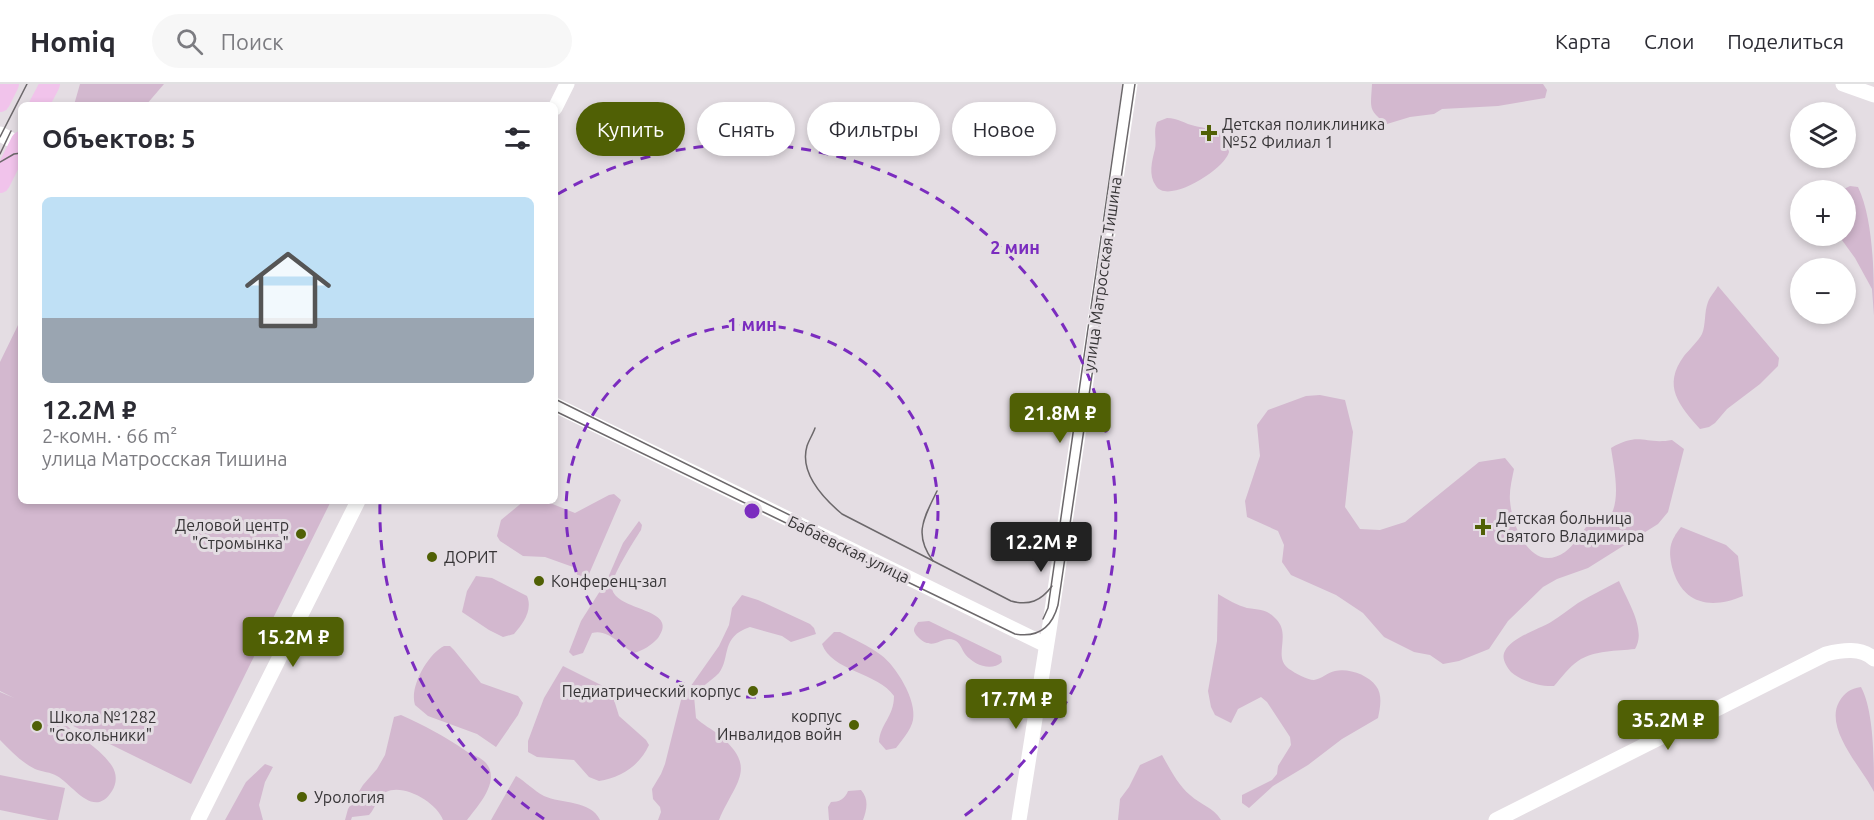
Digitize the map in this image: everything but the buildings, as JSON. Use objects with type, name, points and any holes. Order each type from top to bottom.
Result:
[{"type":"main road","points":[[0,102],[9,84]]},
{"type":"main road","points":[[41,102],[50,84]]},
{"type":"main road","points":[[0,183],[18,148]]},
{"type":"street","points":[[558,102],[567,84]]},
{"type":"street","name":"улица Матросская Тишина","points":[[1018,820],[1130,84]]},
{"type":"street","points":[[1843,84],[1874,95]]},
{"type":"street","points":[[0,134],[18,143]]},
{"type":"street","name":"Бабаевская улица","points":[[558,406],[1046,645]]},
{"type":"street","points":[[198,820],[356,504]]},
{"type":"street","points":[[1496,820],[1826,654],[1842,650],[1857,651],[1874,659]]},
{"type":"shaded area","points":[[80,84],[164,84],[149,102],[75,102]]},
{"type":"shaded area","points":[[1372,84],[1543,84],[1547,90],[1545,98],[1498,106],[1442,109],[1434,114],[1410,117],[1387,124],[1373,111]]},
{"type":"shaded area","points":[[1167,118],[1218,132],[1228,144],[1229,152],[1218,167],[1196,182],[1172,191],[1162,191],[1156,186],[1151,173],[1156,125],[1157,122]]},
{"type":"shaded area","points":[[1856,187],[1863,201],[1870,232],[1874,316],[1872,289],[1846,246],[1856,246]]},
{"type":"shaded area","points":[[1718,286],[1779,358],[1778,366],[1760,384],[1727,409],[1715,423],[1700,429],[1676,395],[1674,377],[1684,356],[1702,334],[1708,302]]},
{"type":"shaded area","points":[[18,325],[18,504],[330,504],[191,784],[61,720],[101,753],[115,772],[116,782],[112,791],[105,799],[98,802],[91,801],[57,776],[25,763],[0,740],[0,692],[14,698],[0,691],[0,362]]},
{"type":"shaded area","points":[[1320,395],[1345,400],[1353,432],[1345,507],[1360,529],[1380,530],[1405,522],[1479,462],[1505,458],[1514,469],[1510,497],[1515,523],[1526,545],[1534,553],[1543,557],[1553,557],[1565,552],[1586,527],[1600,525],[1613,511],[1616,490],[1611,448],[1636,439],[1672,440],[1684,449],[1668,512],[1658,524],[1588,568],[1557,579],[1543,587],[1508,621],[1489,649],[1459,661],[1443,664],[1430,655],[1414,652],[1384,637],[1363,613],[1336,595],[1291,575],[1282,562],[1284,545],[1278,531],[1247,517],[1245,501],[1260,456],[1257,425],[1268,410],[1306,396]]},
{"type":"shaded area","points":[[614,494],[621,500],[583,592],[573,567],[545,557],[523,556],[500,541],[497,536],[501,520],[520,504],[552,504],[575,513]]},
{"type":"shaded area","points":[[639,521],[642,525],[641,530],[618,568],[612,588],[616,596],[624,602],[661,620],[663,628],[653,643],[634,653],[609,635],[592,633],[583,653],[573,656],[569,652],[581,621],[607,580],[623,543]]},
{"type":"shaded area","points":[[1681,527],[1726,545],[1738,556],[1743,596],[1719,603],[1709,603],[1699,601],[1683,589],[1672,567],[1670,555],[1672,541]]},
{"type":"shaded area","points":[[476,576],[492,578],[527,596],[528,612],[514,634],[503,637],[462,612],[467,591]]},
{"type":"shaded area","points":[[1619,581],[1637,624],[1639,633],[1635,649],[1584,657],[1571,666],[1554,686],[1531,683],[1511,672],[1504,659],[1508,646]]},
{"type":"shaded area","points":[[1218,594],[1243,607],[1266,612],[1276,619],[1282,632],[1282,658],[1284,664],[1292,671],[1314,680],[1335,671],[1358,673],[1373,682],[1380,697],[1378,718],[1342,739],[1308,765],[1273,786],[1249,808],[1242,803],[1242,795],[1272,780],[1277,774],[1278,766],[1291,745],[1290,737],[1267,702],[1261,697],[1238,709],[1231,723],[1215,715],[1208,691],[1217,641]]},
{"type":"shaded area","points":[[742,595],[810,624],[816,634],[791,642],[782,636],[750,627],[734,636],[719,673],[694,696],[696,718],[719,735],[738,757],[741,766],[737,785],[719,820],[658,820],[661,812],[653,799],[652,789],[665,764],[681,700],[719,646],[729,625],[732,608]]},
{"type":"shaded area","points":[[929,621],[1001,656],[1002,662],[993,667],[978,664],[965,654],[954,640],[929,644],[924,642],[915,634],[914,628],[918,622]]},
{"type":"shaded area","points":[[834,632],[840,632],[881,655],[893,667],[904,684],[912,703],[913,720],[896,748],[886,750],[879,742],[892,710],[894,696],[878,682],[845,666],[827,653],[822,644]]},
{"type":"shaded area","points":[[444,646],[450,646],[454,650],[481,683],[518,696],[523,703],[518,715],[496,747],[477,734],[428,716],[415,705],[415,689],[421,672],[432,656]]},
{"type":"shaded area","points":[[563,666],[611,690],[619,716],[649,745],[640,759],[622,774],[599,781],[589,777],[574,760],[537,757],[528,752],[528,741],[544,698]]},
{"type":"shaded area","points":[[1861,687],[1869,709],[1871,723],[1874,792],[1847,748],[1837,724],[1836,713],[1839,702],[1848,692]]},
{"type":"shaded area","points":[[401,715],[442,735],[486,763],[490,770],[489,785],[482,801],[467,820],[443,820],[434,807],[419,796],[402,790],[393,790],[380,797],[369,815],[345,820],[348,809],[385,755],[394,717]]},
{"type":"shaded area","points":[[1162,755],[1186,791],[1221,820],[1118,820],[1120,799],[1140,765]]},
{"type":"shaded area","points":[[265,764],[273,767],[265,782],[259,805],[263,820],[225,820],[246,782]]},
{"type":"shaded area","points":[[0,775],[65,788],[58,820],[0,810]]},
{"type":"shaded area","points":[[516,776],[544,796],[590,809],[600,820],[491,820]]},
{"type":"shaded area","points":[[861,790],[866,804],[863,820],[829,820],[828,807],[831,802],[841,800],[848,791]]},
{"type":"tram line","points":[[0,137],[27,84]]},
{"type":"tram line","points":[[1043,619],[1048,608],[1123,84]]},
{"type":"tram line","points":[[558,412],[1015,634],[1031,634],[1043,629],[1052,619],[1058,605],[1135,84]]},
{"type":"tram line","points":[[0,154],[11,131]]},
{"type":"tram line","points":[[0,162],[18,153]]},
{"type":"tram line","points":[[558,400],[824,532]]},
{"type":"tram line","points":[[815,428],[807,446],[806,466],[820,493],[842,514],[1011,601],[1023,603],[1034,601],[1052,586]]},
{"type":"tram line","points":[[933,561],[923,542],[922,534],[925,518],[937,491]]},
{"type":"place","name":"Детская поликлиника №52 Филиал 1","points":[[1209,133]]},
{"type":"place","name":"Детская больница Святого Владимира","points":[[1483,527]]},
{"type":"place","name":"Деловой центр \"Стромынка\"","points":[[301,534]]},
{"type":"place","name":"ДОРИТ","points":[[432,557]]},
{"type":"place","name":"Конференц-зал","points":[[539,581]]},
{"type":"place","name":"Педиатрический корпус","points":[[753,691]]},
{"type":"place","name":"корпус Инвалидов войн","points":[[854,725]]},
{"type":"place","name":"Школа №1282 \"Сокольники\"","points":[[37,726]]},
{"type":"place","name":"Урология","points":[[302,797]]}]
